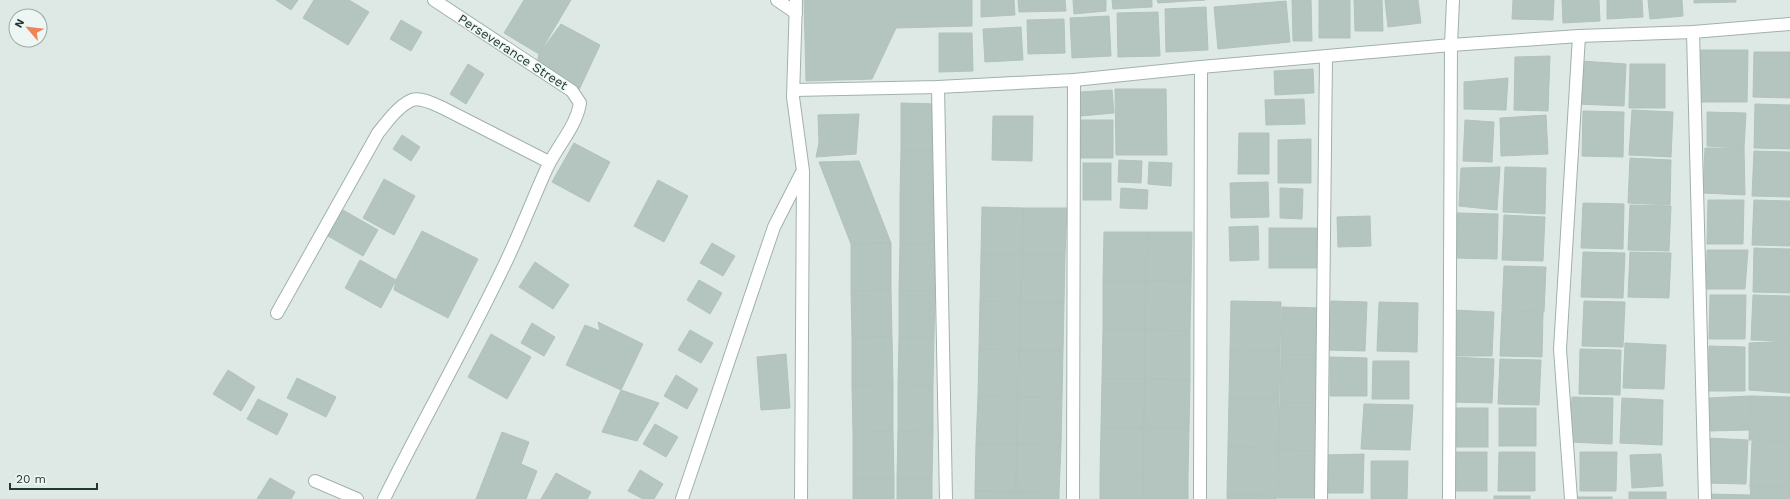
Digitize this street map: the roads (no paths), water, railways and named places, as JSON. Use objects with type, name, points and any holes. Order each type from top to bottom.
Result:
[{"type":"street","name":"Perseverance Street","points":[[434,0],[572,91],[580,103],[578,116],[549,162]]},
{"type":"street","points":[[777,0],[796,13]]},
{"type":"street","points":[[796,0],[794,90],[803,171],[801,499]]},
{"type":"street","points":[[1449,499],[1451,45],[1453,0]]},
{"type":"street","points":[[794,90],[938,87],[1074,80],[1201,67],[1451,45],[1578,36],[1693,32],[1790,24]]},
{"type":"street","points":[[1693,32],[1705,499]]},
{"type":"street","points":[[1571,499],[1560,349],[1578,36]]},
{"type":"street","points":[[1321,499],[1326,57]]},
{"type":"street","points":[[1200,499],[1201,67]]},
{"type":"street","points":[[1073,499],[1074,80]]},
{"type":"street","points":[[938,87],[946,499]]},
{"type":"street","points":[[276,313],[378,133],[398,110],[413,100],[428,101],[549,162],[503,269],[458,358],[416,434],[384,499]]},
{"type":"street","points":[[682,499],[774,227],[803,171]]},
{"type":"street","points":[[315,481],[357,499]]}]
